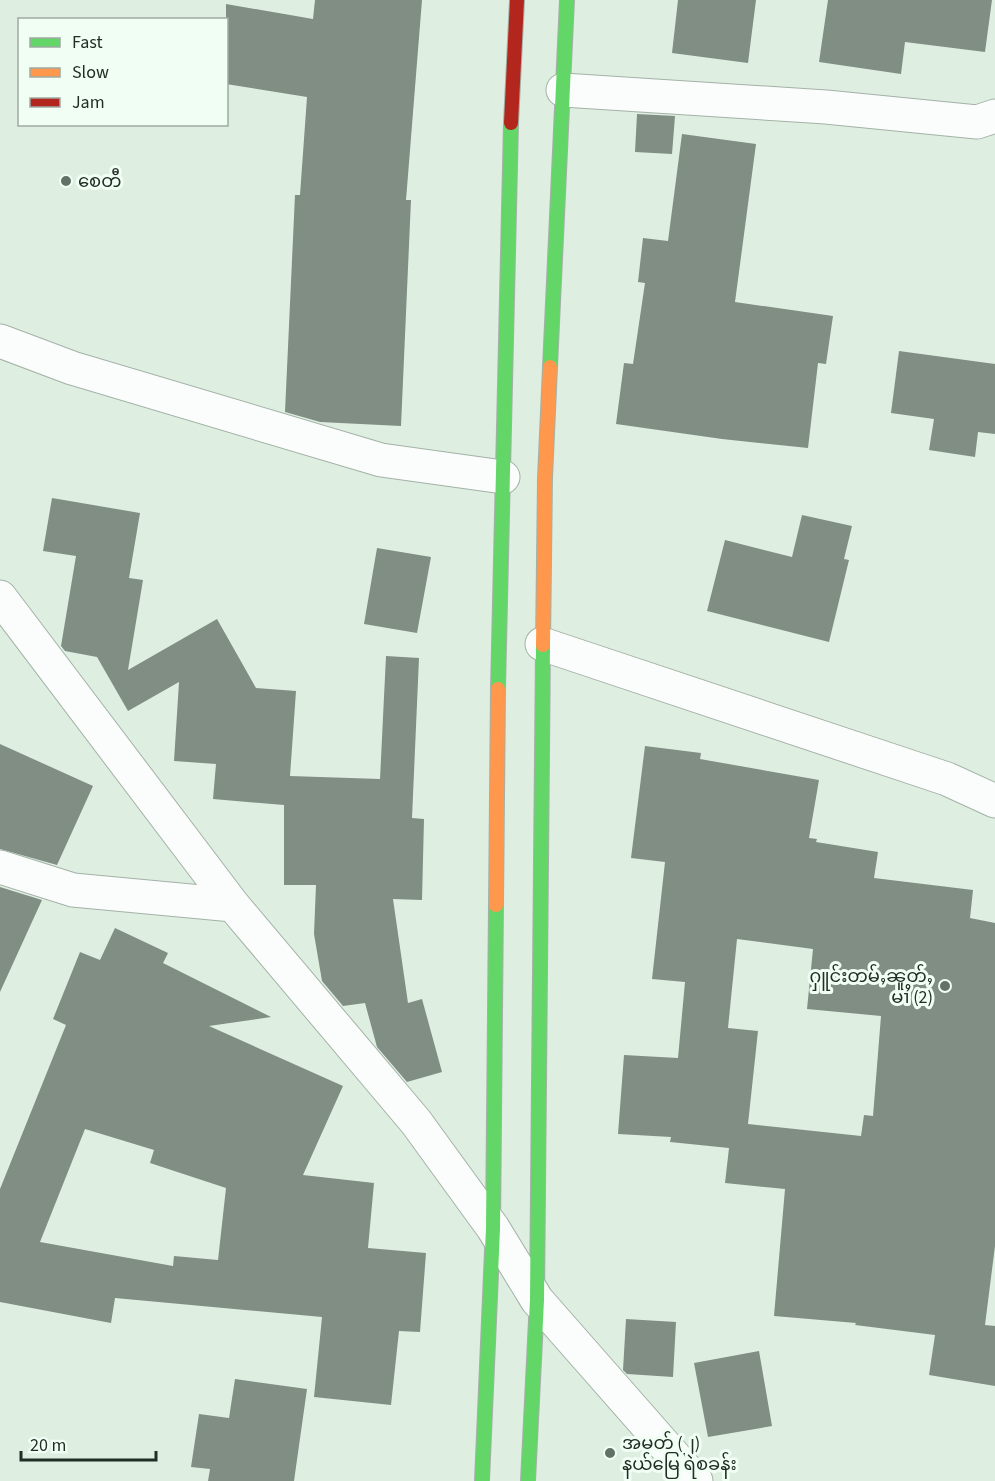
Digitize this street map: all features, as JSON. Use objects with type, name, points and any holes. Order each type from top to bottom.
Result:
[{"type":"main road","points":[[482,1481],[493,1228],[497,736],[512,90],[517,0]]},
{"type":"main road","points":[[528,1481],[537,1300],[544,478],[567,0]]},
{"type":"street","points":[[563,90],[826,107],[977,122],[995,116]]},
{"type":"street","points":[[0,341],[72,368],[381,460],[503,477]]},
{"type":"street","points":[[0,597],[233,905],[416,1122],[493,1228],[537,1300],[696,1481]]},
{"type":"street","points":[[542,644],[947,779],[995,801]]},
{"type":"street","points":[[0,867],[73,890],[233,905]]},
{"type":"building","points":[[315,0],[422,0],[406,200],[411,200],[401,426],[320,422],[285,412],[295,195],[300,195],[307,97],[228,84],[226,4],[313,19]]},
{"type":"building","points":[[678,0],[756,0],[748,63],[672,53]]},
{"type":"building","points":[[828,0],[992,0],[985,52],[905,42],[901,74],[819,62]]},
{"type":"building","points":[[637,114],[675,116],[672,154],[635,152]]},
{"type":"building","points":[[682,134],[756,144],[735,302],[833,316],[826,364],[818,363],[808,448],[616,424],[624,363],[633,364],[645,283],[638,282],[643,238],[668,241]]},
{"type":"building","points":[[899,351],[995,364],[995,434],[978,432],[975,457],[929,450],[934,419],[891,413]]},
{"type":"building","points":[[52,498],[140,513],[129,578],[143,580],[128,670],[217,619],[256,688],[296,691],[290,776],[380,779],[386,656],[419,658],[412,818],[424,819],[422,900],[393,899],[408,1003],[422,999],[442,1072],[407,1082],[377,1047],[365,1003],[343,1006],[322,981],[314,934],[316,885],[284,885],[284,805],[213,799],[216,764],[174,761],[179,682],[128,711],[97,657],[65,651],[61,646],[76,556],[43,551]]},
{"type":"building","points":[[802,515],[852,526],[844,559],[849,560],[829,642],[707,611],[725,540],[792,557]]},
{"type":"building","points":[[377,548],[431,557],[417,633],[364,624]]},
{"type":"building","points":[[0,744],[93,786],[57,865],[0,849]]},
{"type":"building","points":[[645,746],[701,753],[700,759],[819,780],[809,838],[817,839],[816,842],[878,852],[874,878],[973,890],[970,918],[995,923],[995,1246],[985,1325],[995,1326],[995,1386],[929,1375],[935,1335],[855,1325],[856,1323],[774,1316],[785,1189],[725,1183],[729,1148],[670,1142],[671,1137],[618,1134],[624,1055],[678,1058],[685,982],[652,979],[665,862],[631,858]],"holes":[[[737,939],[813,949],[807,1009],[881,1016],[873,1116],[864,1115],[861,1136],[748,1124],[758,1031],[728,1028]]]},
{"type":"building","points":[[0,887],[42,900],[0,992]]},
{"type":"building","points":[[115,928],[168,953],[163,963],[271,1017],[209,1026],[343,1086],[303,1175],[374,1183],[368,1248],[426,1253],[420,1332],[399,1331],[391,1405],[314,1397],[322,1317],[115,1298],[111,1323],[0,1302],[0,1189],[66,1025],[53,1019],[80,952],[100,960]],"holes":[[[85,1129],[154,1150],[150,1163],[226,1188],[218,1260],[174,1256],[173,1266],[40,1242]]]},
{"type":"building","points":[[626,1319],[676,1322],[673,1377],[627,1374],[623,1370]]},
{"type":"building","points":[[759,1351],[772,1426],[708,1437],[694,1363]]},
{"type":"building","points":[[235,1379],[307,1389],[294,1481],[208,1481],[210,1469],[191,1467],[199,1414],[229,1418]]},
{"type":"traffic: fast","points":[[550,367],[567,0]]},
{"type":"traffic: fast","points":[[498,689],[511,123]]},
{"type":"traffic: fast","points":[[528,1481],[537,1300],[543,645]]},
{"type":"traffic: fast","points":[[482,1481],[493,1228],[496,905]]},
{"type":"traffic: slow","points":[[543,645],[545,478],[550,367]]},
{"type":"traffic: slow","points":[[496,905],[498,689]]},
{"type":"traffic: jam","points":[[511,123],[517,0]]},
{"type":"place","name":"စေတီ","points":[[66,181]]},
{"type":"place","name":"ႁူင်းတမ်ႇၼူတ်ႇ မၢႆ (2)","points":[[945,986]]},
{"type":"place","name":"အမှတ် (၂) နယ်မြေ ရဲစခန်း","points":[[610,1453]]}]
